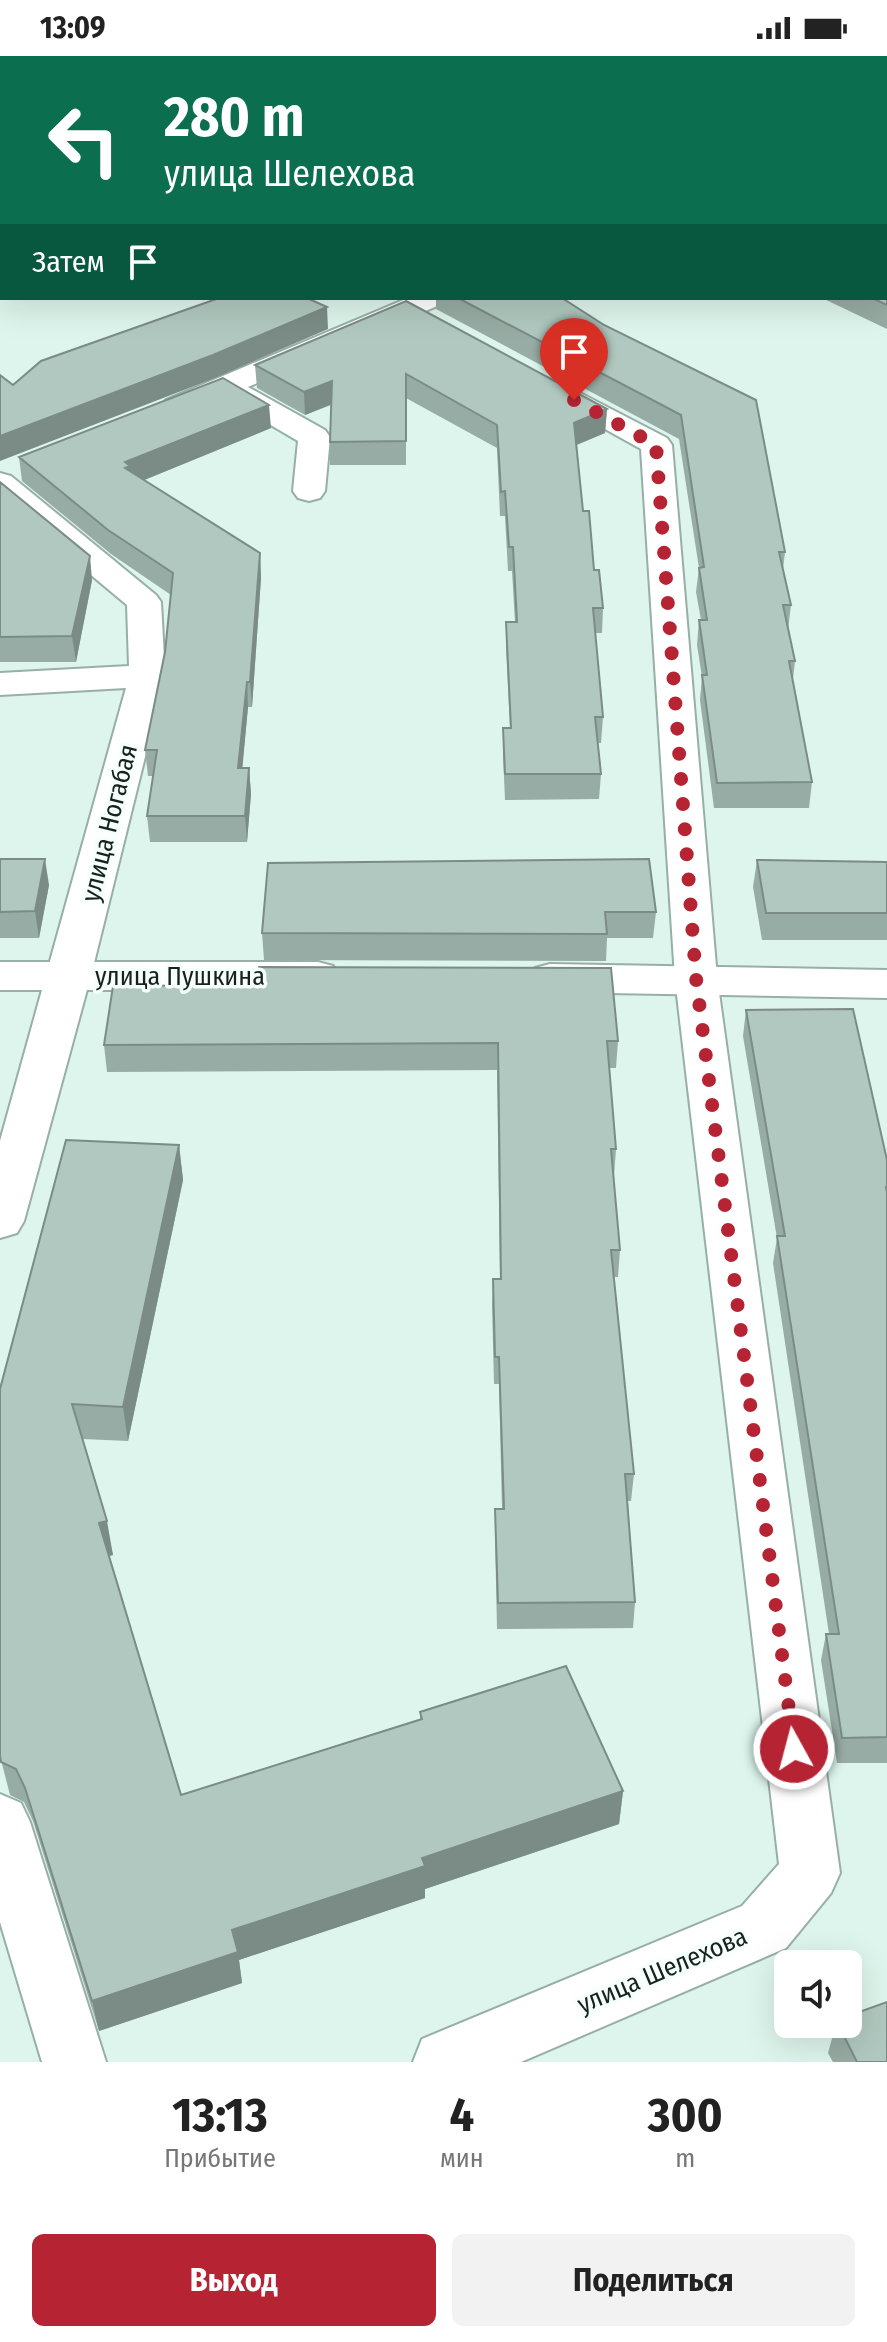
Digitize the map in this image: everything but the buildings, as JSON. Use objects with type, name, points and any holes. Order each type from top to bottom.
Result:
[{"type":"street","points":[[156,415],[422,309]]},
{"type":"street","name":"улица Шелехова","points":[[445,2062],[764,1927],[810,1873],[696,978],[656,445],[518,369]]},
{"type":"street","points":[[227,387],[314,437],[309,491]]},
{"type":"street","points":[[0,475],[14,474]]},
{"type":"street","name":"улица Ногабая","points":[[0,1221],[70,975],[147,676],[144,602],[14,474]]},
{"type":"street","points":[[0,684],[147,676]]},
{"type":"street","name":"улица Пушкина","points":[[0,976],[354,977]]},
{"type":"street","points":[[509,977],[696,978],[887,984]]},
{"type":"street","points":[[0,1822],[74,2062]]},
{"type":"route","points":[[574,400],[656,445],[696,978],[794,1749]]}]
